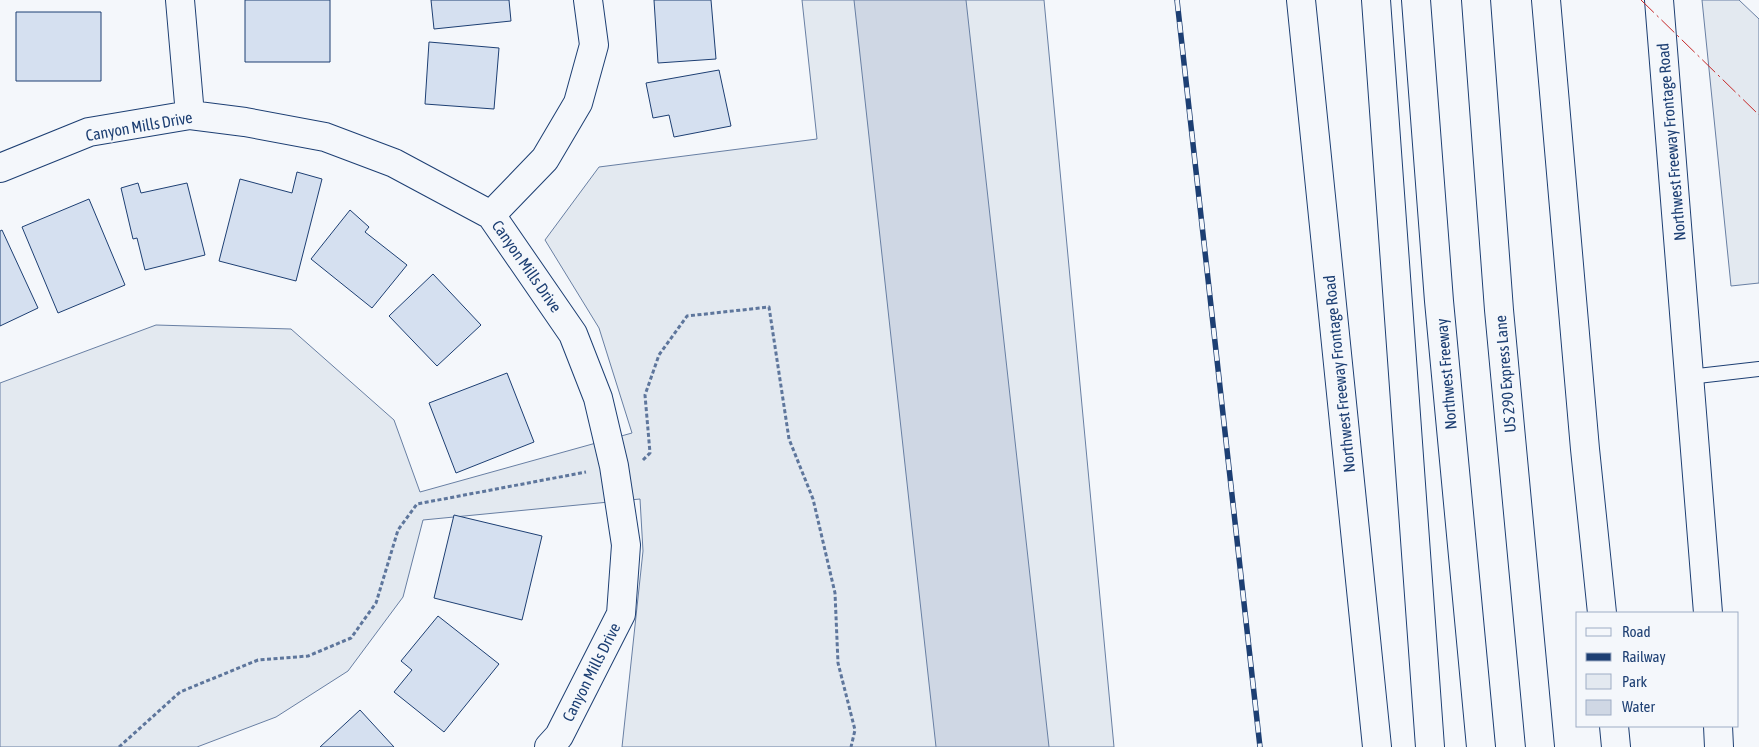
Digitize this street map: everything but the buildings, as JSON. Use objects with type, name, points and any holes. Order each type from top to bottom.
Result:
[{"type":"main road","points":[[180,0],[190,115]]},
{"type":"main road","points":[[491,215],[545,159],[578,103],[594,45],[588,0]]},
{"type":"main road","name":"Northwest Freeway Frontage Road","points":[[1301,0],[1377,747]]},
{"type":"main road","points":[[1376,0],[1430,747]]},
{"type":"main road","name":"Northwest Freeway","points":[[1416,0],[1439,301],[1481,747]]},
{"type":"main road","name":"US 290 Express Lane","points":[[1476,0],[1499,310],[1540,747]]},
{"type":"main road","points":[[1546,0],[1585,449],[1602,612]]},
{"type":"main road","name":"Northwest Freeway Frontage Road","points":[[1659,0],[1708,612]]},
{"type":"main road","name":"Canyon Mills Drive","points":[[0,168],[89,132],[190,115],[245,122],[324,137],[394,163],[491,215],[573,334],[598,398],[614,466],[626,545],[621,614],[559,736],[549,747]]},
{"type":"main road","points":[[1614,727],[1616,747]]},
{"type":"main road","points":[[1718,727],[1719,747]]},
{"type":"lane","points":[[1689,377],[1759,369]]},
{"type":"path","points":[[119,747],[180,692],[258,660],[308,656],[351,638],[376,604],[398,530],[417,504],[641,462],[650,453],[645,394],[659,355],[687,316],[769,307],[789,439],[813,499],[836,593],[838,663],[855,730],[851,747]]},
{"type":"green space","points":[[802,0],[1044,0],[1114,747],[622,747],[643,551],[640,499],[423,520],[403,597],[348,671],[276,717],[197,747],[0,747],[0,383],[156,325],[291,329],[394,420],[420,492],[632,433],[599,328],[545,240],[599,167],[817,139]]},
{"type":"green space","points":[[1702,0],[1739,0],[1759,19],[1759,283],[1731,286]]},
{"type":"water","points":[[854,0],[966,0],[1049,747],[936,747]]},
{"type":"railway","points":[[1177,0],[1260,747]]},
{"type":"power","points":[[1641,0],[1759,115]]}]
